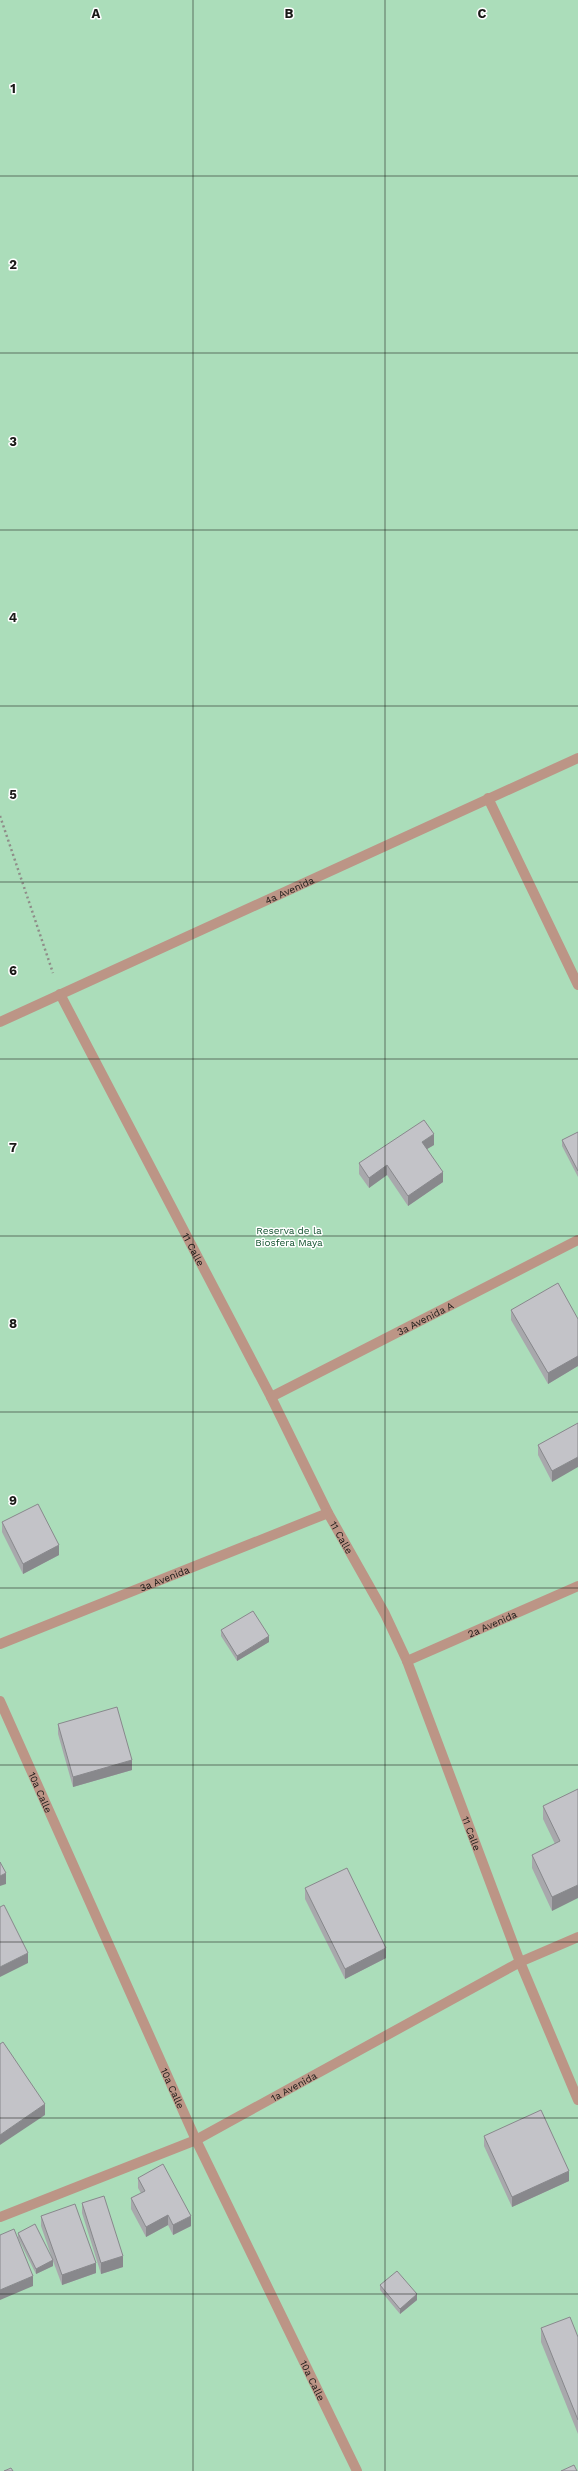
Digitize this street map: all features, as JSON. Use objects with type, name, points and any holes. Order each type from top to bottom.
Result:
[{"type":"street","name":"4a Avenida","points":[[0,1022],[578,758]]},
{"type":"street","points":[[488,798],[578,985]]},
{"type":"street","name":"11 Calle","points":[[60,994],[271,1397],[328,1513],[385,1614],[407,1661],[520,1962],[578,2100]]},
{"type":"street","name":"3a Avenida A","points":[[271,1397],[578,1240]]},
{"type":"street","name":"3a Avenida","points":[[0,1644],[328,1513]]},
{"type":"street","name":"2a Avenida","points":[[407,1661],[578,1586]]},
{"type":"street","name":"10a Calle","points":[[0,1701],[196,2140],[357,2471]]},
{"type":"street","name":"1a Avenida","points":[[0,2217],[196,2140],[520,1962],[578,1937]]},
{"type":"path","points":[[0,816],[60,994]]},
{"type":"green space","name":"Reserva de la Biosfera Maya","points":[[0,0],[578,0],[578,2471],[0,2471]]},
{"type":"building","points":[[424,1120],[434,1134],[422,1142],[443,1172],[408,1196],[387,1165],[369,1178],[359,1163]]},
{"type":"building","points":[[578,1132],[578,1171],[562,1140]]},
{"type":"building","points":[[558,1283],[578,1319],[578,1356],[548,1373],[511,1310]]},
{"type":"building","points":[[578,1423],[578,1457],[552,1471],[538,1445]]},
{"type":"building","points":[[38,1504],[59,1545],[23,1564],[2,1522]]},
{"type":"building","points":[[253,1611],[269,1636],[237,1656],[221,1630]]},
{"type":"building","points":[[117,1707],[132,1760],[73,1777],[58,1724]]},
{"type":"building","points":[[578,1789],[578,1885],[552,1897],[532,1855],[560,1841],[543,1806]]},
{"type":"building","points":[[0,1862],[6,1873],[0,1876]]},
{"type":"building","points":[[347,1868],[386,1948],[345,1969],[305,1888]]},
{"type":"building","points":[[4,1905],[28,1953],[0,1967],[0,1907]]},
{"type":"building","points":[[3,2042],[45,2104],[0,2135],[0,2044]]},
{"type":"building","points":[[541,2110],[569,2171],[512,2197],[484,2136]]},
{"type":"building","points":[[163,2164],[191,2216],[173,2225],[168,2215],[146,2227],[131,2198],[145,2191],[138,2178]]},
{"type":"building","points":[[104,2196],[123,2256],[101,2263],[82,2203]]},
{"type":"building","points":[[75,2204],[96,2263],[62,2275],[41,2216]]},
{"type":"building","points":[[35,2224],[53,2260],[36,2269],[18,2233]]},
{"type":"building","points":[[14,2229],[33,2276],[0,2290],[0,2235]]},
{"type":"building","points":[[397,2271],[417,2294],[400,2309],[380,2285]]},
{"type":"building","points":[[570,2317],[578,2337],[578,2420],[541,2328]]},
{"type":"building","points":[[574,2465],[577,2471],[561,2471]]},
{"type":"building","points":[[11,2468],[13,2471],[4,2471]]}]
